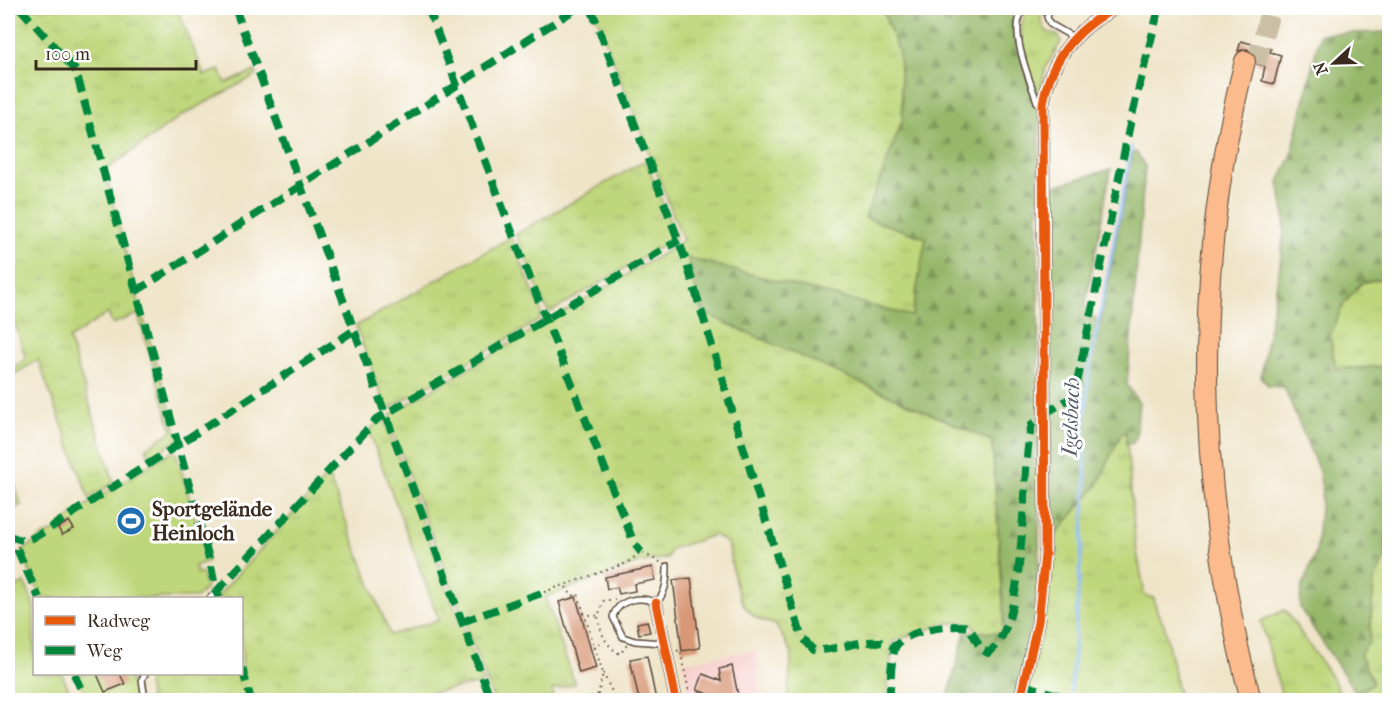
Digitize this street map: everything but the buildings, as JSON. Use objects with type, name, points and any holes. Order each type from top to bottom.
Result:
[{"type":"highway","points":[[1251,700],[1229,610],[1220,558],[1208,399],[1210,284],[1218,199],[1226,145],[1251,62],[1230,201],[1222,285],[1220,399],[1232,556],[1239,597],[1264,700]]},
{"type":"street","points":[[1020,700],[1038,622],[1045,554],[1043,104],[1050,74],[1073,37],[1087,24],[1115,8]]},
{"type":"street","points":[[656,603],[676,700]]},
{"type":"lane","points":[[1025,8],[1021,11],[1017,34],[1037,102],[1043,104]]},
{"type":"lane","points":[[1050,8],[1047,17],[1050,24],[1073,37]]},
{"type":"lane","points":[[664,643],[623,637],[613,617],[619,605],[644,598],[656,603],[663,596],[667,566]]},
{"type":"lane","points":[[211,597],[216,592]]},
{"type":"lane","points":[[144,675],[142,679],[145,700]]},
{"type":"path","points":[[8,554],[17,549],[21,542]]},
{"type":"path","points":[[544,592],[627,563],[641,552],[667,566]]},
{"type":"path","points":[[566,586],[572,596],[578,594],[594,648],[616,700]]},
{"type":"path","points":[[619,605],[614,598],[604,600],[598,616],[604,640],[620,654],[630,639]]},
{"type":"path","points":[[584,614],[598,616]]},
{"type":"path","points":[[594,648],[604,640]]},
{"type":"path","points":[[598,695],[603,673]]},
{"type":"path","points":[[573,700],[598,695],[609,700]]},
{"type":"shaded area","points":[[757,650],[761,700],[692,700],[682,662]]},
{"type":"green space","points":[[8,8],[177,8],[204,75],[220,70],[226,83],[255,71],[257,75],[181,116],[105,171],[136,293],[179,439],[150,458],[146,448],[172,431],[138,314],[112,324],[108,313],[69,339],[114,483],[89,498],[38,360],[8,378],[8,371],[26,359],[8,301]]},
{"type":"green space","points":[[593,8],[882,8],[899,53],[903,119],[866,218],[926,238],[912,317],[688,258],[702,312],[992,441],[1004,615],[1001,633],[976,632],[972,624],[947,623],[893,641],[886,700],[787,700],[792,653],[775,624],[751,614],[744,605],[735,582],[728,543],[714,535],[671,549],[667,558],[642,562],[545,597],[575,684],[552,690],[554,699],[494,700],[389,422],[391,414],[683,240]]},
{"type":"green space","points":[[882,8],[1015,8],[1012,23],[1016,44],[1040,118],[1038,185],[1039,561],[1034,617],[1014,700],[947,700],[965,632],[1005,633],[992,441],[701,312],[688,258],[912,316],[926,238],[865,218],[903,119],[899,53]]},
{"type":"green space","points":[[1029,8],[1042,8],[1041,20],[1046,31],[1059,36],[1061,42],[1046,66],[1039,96],[1030,78],[1023,52],[1022,26],[1024,15]]},
{"type":"green space","points":[[1389,32],[1389,277],[1361,283],[1343,305],[1330,336],[1336,369],[1389,366],[1389,531],[1386,532],[1386,556],[1374,580],[1369,643],[1360,654],[1373,683],[1356,693],[1300,608],[1301,590],[1316,552],[1322,489],[1319,471],[1284,387],[1268,386],[1261,376],[1281,259],[1285,221],[1279,182],[1291,157],[1320,34]]},
{"type":"green space","points":[[1136,152],[1145,166],[1127,385],[1139,403],[1136,437],[1133,443],[1126,444],[1126,432],[1121,434],[1098,484],[1051,541],[1048,188],[1111,169],[1085,307],[1100,324],[1132,154]]},
{"type":"green space","points":[[646,160],[676,238],[551,312],[547,310],[516,234]]},
{"type":"green space","points":[[511,237],[541,311],[540,320],[390,408],[386,408],[356,326]]},
{"type":"green space","points":[[1389,277],[1389,366],[1335,369],[1330,336],[1343,305],[1361,283]]},
{"type":"green space","points":[[385,421],[483,683],[390,700],[149,700],[148,675],[243,675],[243,597],[217,597],[328,475],[390,635],[439,620],[369,431],[378,422]]},
{"type":"green space","points":[[1126,432],[1135,541],[1145,596],[1154,598],[1157,612],[1164,624],[1180,700],[1024,700],[1040,639],[1051,541],[1098,484],[1121,434]]},
{"type":"green space","name":"Sportgelände Heinloch","points":[[171,452],[176,453],[208,561],[195,566],[197,574],[202,573],[206,588],[197,597],[42,597],[21,552],[44,535],[55,531],[73,515]]},
{"type":"green space","points":[[8,464],[21,505],[8,512]]},
{"type":"green space","points":[[1389,531],[1389,700],[1359,700],[1356,693],[1373,683],[1360,654],[1369,643],[1374,580],[1386,557],[1386,532]]},
{"type":"green space","points":[[25,583],[33,603],[33,675],[62,675],[73,700],[8,700],[8,590]]},
{"type":"green space","points":[[1285,610],[1334,681],[1343,700],[1283,700],[1261,621]]},
{"type":"green space","points":[[76,675],[130,675],[131,683],[135,684],[138,700],[88,700]]},
{"type":"waterway","name":"Igelsbach","points":[[1071,692],[1086,488],[1084,429],[1089,372],[1132,147]]},
{"type":"tunnel","points":[[1256,64],[1271,8]]},
{"type":"marked path","points":[[20,8],[76,71],[211,566],[216,592],[219,597]]},
{"type":"marked path","points":[[235,8],[491,700]]},
{"type":"marked path","points":[[428,8],[513,235],[634,543],[641,552]]},
{"type":"marked path","points":[[135,292],[577,8]]},
{"type":"marked path","points":[[591,8],[685,258],[802,638],[813,650],[866,642],[877,642],[895,648]]},
{"type":"marked path","points":[[1044,414],[1069,399],[1076,388],[1131,119],[1159,8]]},
{"type":"marked path","points":[[216,592],[377,419],[679,240]]},
{"type":"marked path","points":[[8,535],[20,540],[39,535],[353,331]]},
{"type":"marked path","points":[[889,700],[893,654],[899,642],[907,637],[940,627],[969,627],[981,649],[988,653],[1001,637],[1011,612],[1017,581],[1032,424],[1044,419]]},
{"type":"marked path","points":[[17,549],[39,597]]},
{"type":"marked path","points":[[462,622],[544,592]]},
{"type":"marked path","points":[[243,672],[251,700]]},
{"type":"marked path","points":[[74,675],[86,700]]},
{"type":"marked path","points":[[1024,685],[1075,700]]},
{"type":"cycle path","points":[[1020,700],[1038,622],[1045,554],[1043,104],[1052,73],[1067,47],[1088,26],[1115,8]]},
{"type":"cycle path","points":[[656,603],[676,700]]},
{"type":"place","name":"Sportgelände Heinloch","points":[[131,521]]}]
